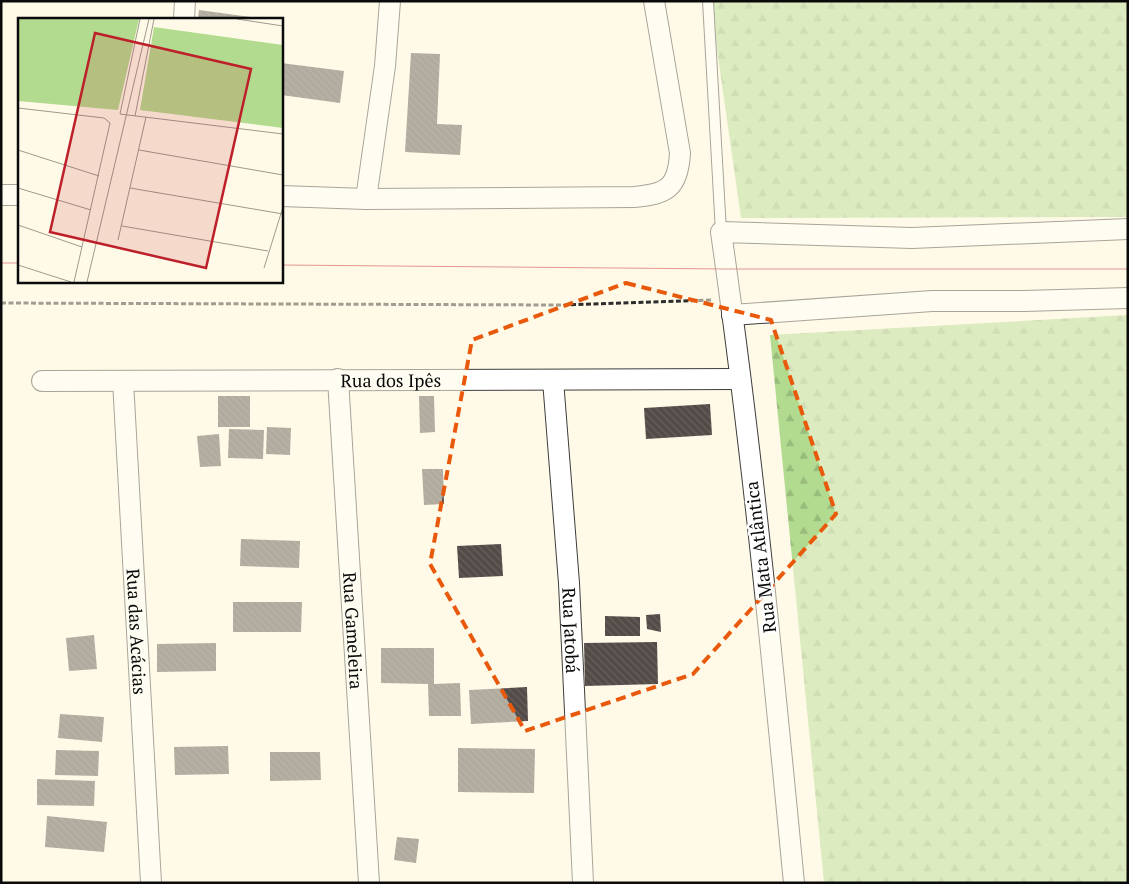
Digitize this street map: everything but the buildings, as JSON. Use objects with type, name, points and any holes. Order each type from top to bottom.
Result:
[{"type":"street","points":[[184,18],[185,1]]},
{"type":"street","points":[[366,199],[385,66],[390,1]]},
{"type":"street","points":[[282,196],[366,199],[634,197],[663,191],[672,183],[679,171],[680,153],[654,1]]},
{"type":"street","points":[[1,195],[18,195]]},
{"type":"street","points":[[721,232],[912,238],[1128,230]]},
{"type":"street","name":"Rua Mata Atlântica","points":[[721,232],[771,652],[794,883]]},
{"type":"street","points":[[731,307],[1128,298]]},
{"type":"street","name":"Rua Gameleira","points":[[338,379],[369,883]]},
{"type":"street","name":"Rua dos Ipês","points":[[42,380],[740,379]]},
{"type":"street","name":"Rua Jatobá","points":[[553,380],[570,583],[583,883]]},
{"type":"street","name":"Rua das Acácias","points":[[123,381],[151,883]]},
{"type":"lane","points":[[708,1],[721,232]]},
{"type":"path","points":[[1,303],[731,307]]},
{"type":"highlighted area","points":[[626,283],[771,320],[836,514],[693,674],[525,731],[430,564],[472,340]]},
{"type":"green space","points":[[710,1],[1128,1],[1128,217],[741,218]]},
{"type":"green space","points":[[1128,315],[1128,883],[824,883],[770,335]]},
{"type":"tram line","points":[[1,263],[18,263]]},
{"type":"tram line","points":[[282,265],[727,269],[1128,269]]}]
